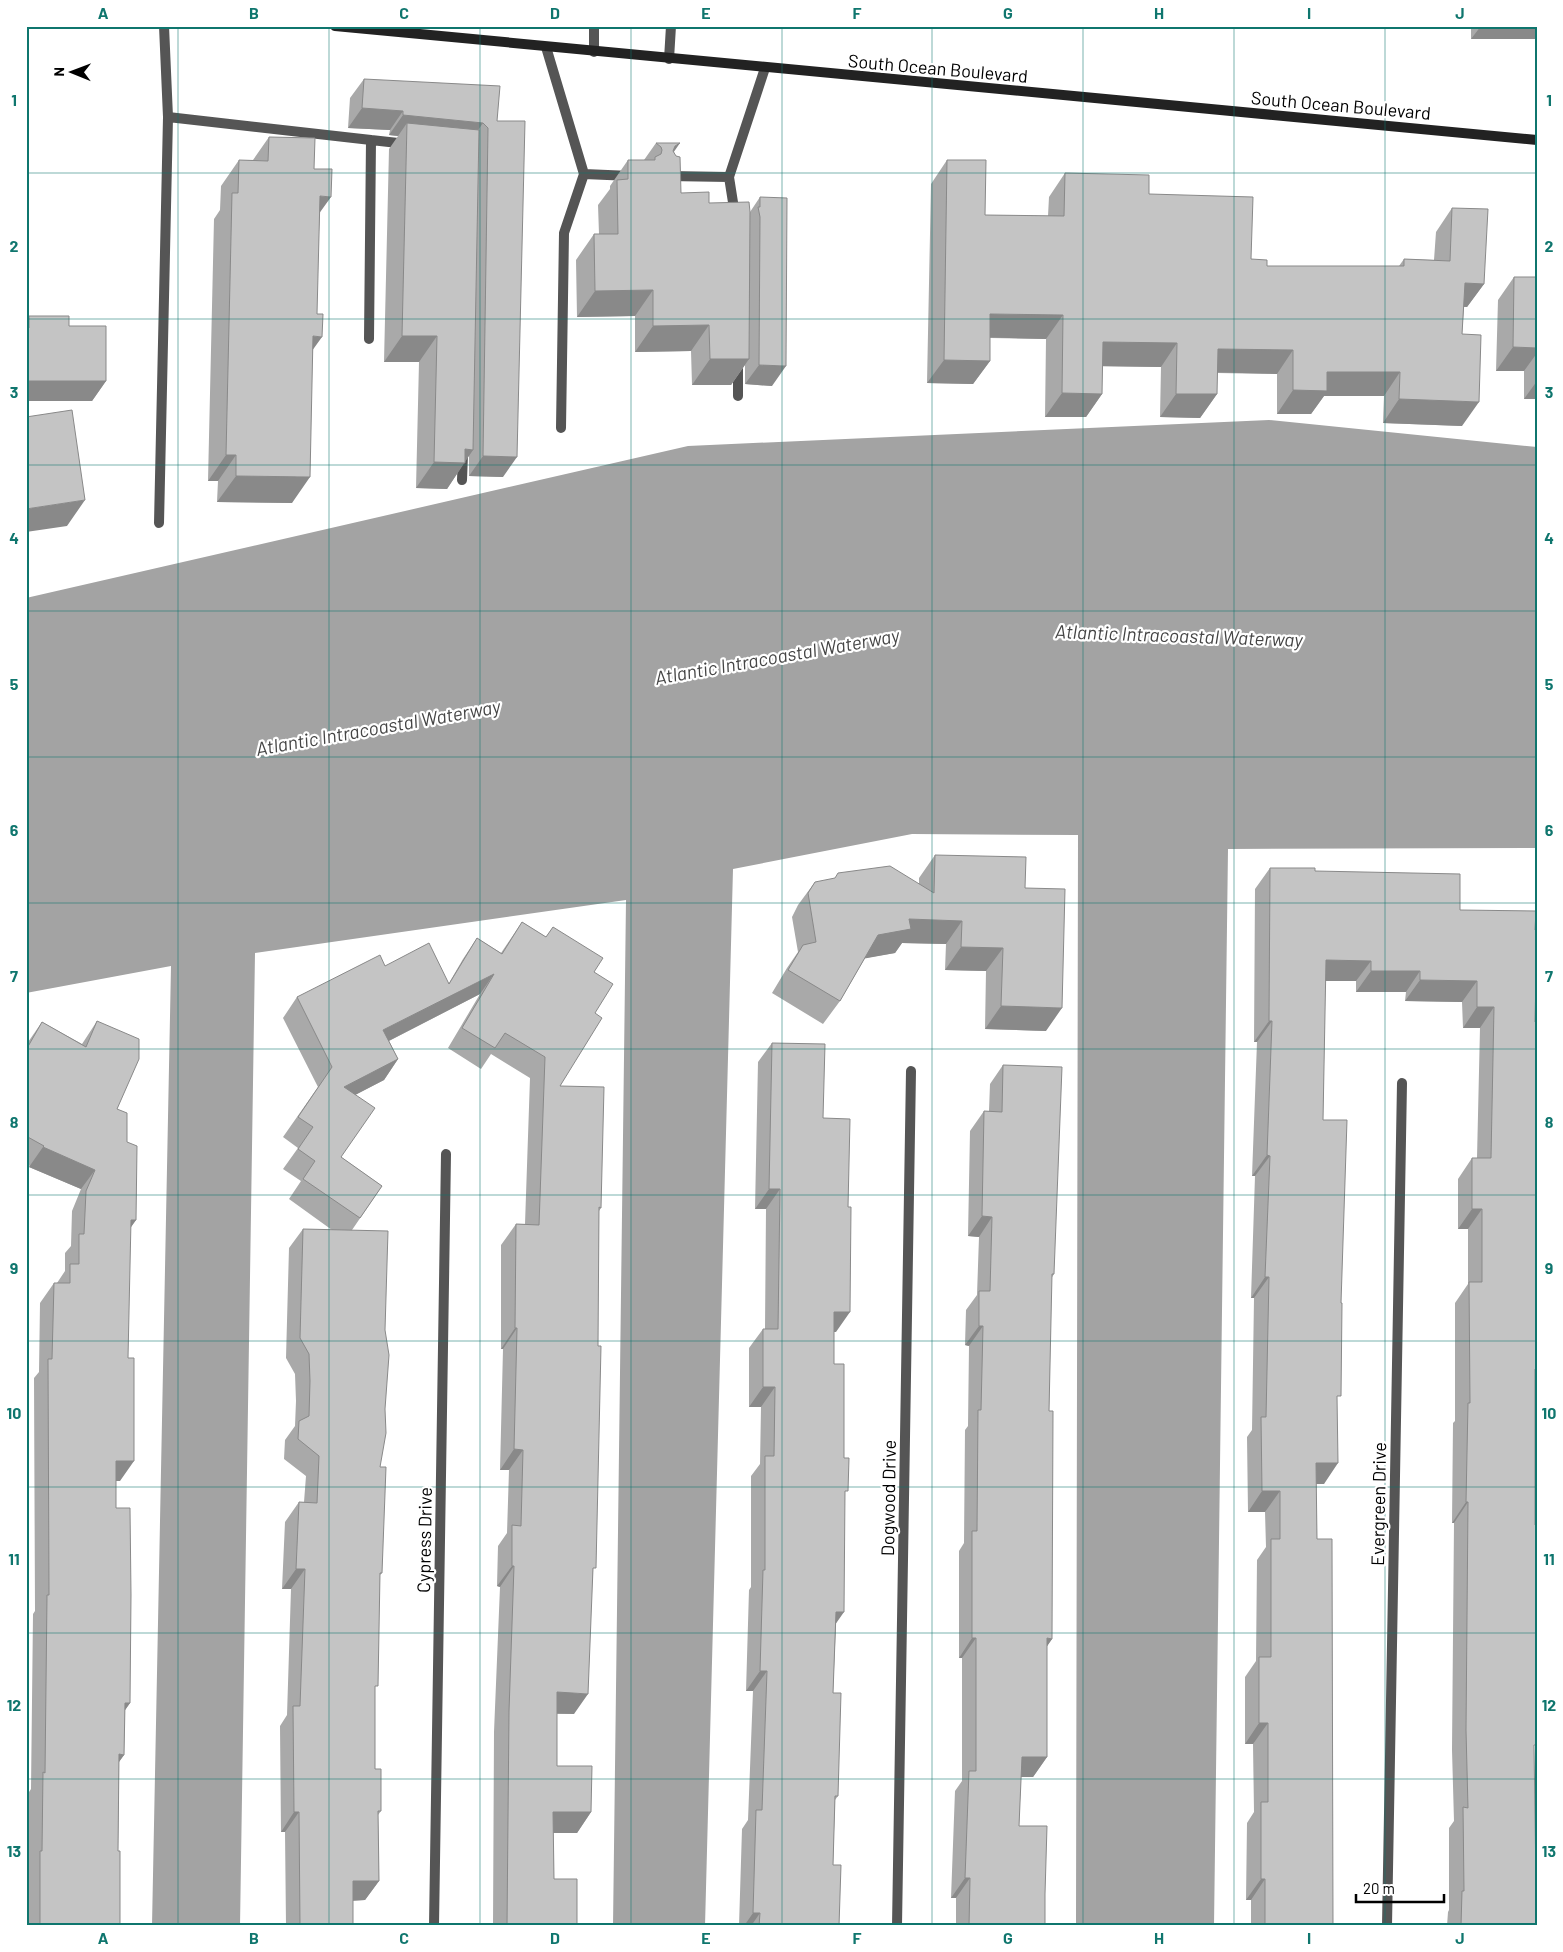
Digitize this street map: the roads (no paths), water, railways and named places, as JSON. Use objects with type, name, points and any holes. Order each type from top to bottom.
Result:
[{"type":"main road","name":"South Ocean Boulevard","points":[[335,26],[1537,140]]},
{"type":"street","points":[[159,523],[168,117],[164,26]]},
{"type":"street","points":[[594,26],[594,52]]},
{"type":"street","points":[[669,59],[671,26]]},
{"type":"street","points":[[546,47],[584,174],[564,234],[561,428]]},
{"type":"street","points":[[738,229],[729,178],[765,68]]},
{"type":"street","points":[[168,117],[420,145]]},
{"type":"street","points":[[369,338],[371,140]]},
{"type":"street","points":[[584,174],[638,176]]},
{"type":"street","points":[[662,176],[729,178]]},
{"type":"street","points":[[738,356],[738,396]]},
{"type":"street","points":[[462,480],[463,442]]},
{"type":"street","name":"Dogwood Drive","points":[[897,1926],[911,1071]]},
{"type":"street","name":"Evergreen Drive","points":[[1387,1926],[1402,1083]]},
{"type":"street","name":"Cypress Drive","points":[[434,1926],[446,1154]]},
{"type":"water","name":"Atlantic Intracoastal Waterway","points":[[1269,420],[1537,447],[1537,848],[1228,849],[1214,1926],[1076,1926],[1078,835],[912,834],[733,869],[705,1926],[613,1926],[626,900],[255,953],[240,1926],[152,1926],[171,966],[26,993],[26,598],[688,446]]}]
